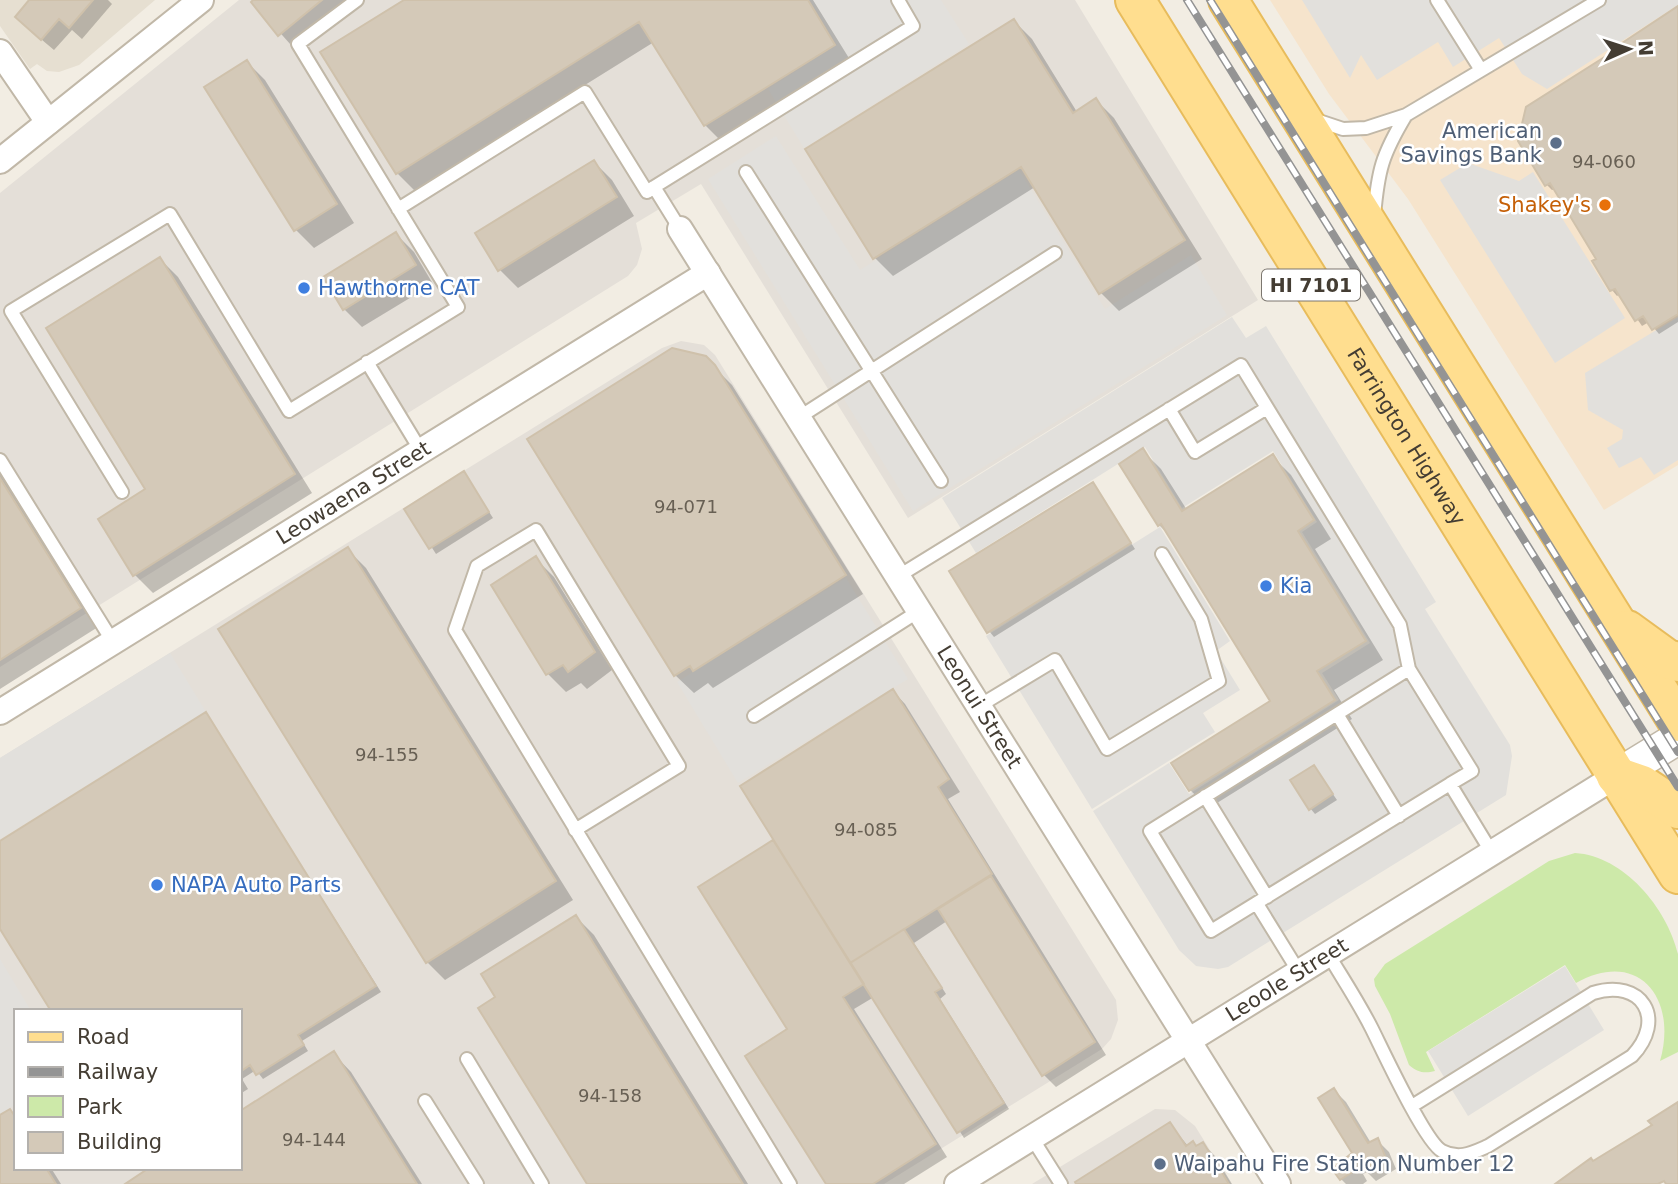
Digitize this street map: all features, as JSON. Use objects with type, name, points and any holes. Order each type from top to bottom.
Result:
[{"type":"main road","name":"Farrington Highway","points":[[1135,0],[1678,874]]},
{"type":"main road","name":"HI 7101","points":[[1228,0],[1678,722]]},
{"type":"main road","points":[[1613,621],[1667,659],[1678,662]]},
{"type":"main road","points":[[1616,776],[1642,785],[1678,809]]},
{"type":"street","points":[[0,161],[201,0]]},
{"type":"street","points":[[0,52],[48,122]]},
{"type":"street","name":"Leonui Street","points":[[680,229],[1278,1184]]},
{"type":"street","name":"Leowaena Street","points":[[0,712],[708,273]]},
{"type":"street","points":[[1616,776],[1678,738]]},
{"type":"street","name":"Leoole Street","points":[[967,1182],[1032,1138],[1616,776]]},
{"type":"lane","points":[[122,492],[12,312],[170,214],[289,411],[458,307],[298,44],[357,0]]},
{"type":"lane","points":[[398,209],[585,92],[647,192],[913,26],[898,0]]},
{"type":"lane","points":[[1437,0],[1481,70]]},
{"type":"lane","points":[[1299,114],[1343,129],[1366,128],[1406,115],[1599,0]]},
{"type":"lane","points":[[1372,232],[1377,174],[1384,151],[1406,115]]},
{"type":"lane","points":[[746,172],[941,481]]},
{"type":"lane","points":[[654,187],[680,229]]},
{"type":"lane","points":[[798,418],[1055,253]]},
{"type":"lane","points":[[367,362],[421,451]]},
{"type":"lane","points":[[897,576],[1241,365],[1400,625],[1409,669],[1472,771],[1212,931],[1150,831],[1409,669]]},
{"type":"lane","points":[[1168,409],[1195,452],[1267,408]]},
{"type":"lane","points":[[0,460],[113,642]]},
{"type":"lane","points":[[575,830],[679,766],[536,530],[477,566],[455,630],[575,830],[790,1184]]},
{"type":"lane","points":[[979,706],[1055,660],[1107,749],[1219,681],[1201,618],[1162,554]]},
{"type":"lane","points":[[754,716],[919,611]]},
{"type":"lane","points":[[1337,714],[1399,816]]},
{"type":"lane","points":[[1450,784],[1492,853]]},
{"type":"lane","points":[[1205,796],[1298,972]]},
{"type":"lane","points":[[1328,954],[1372,1028],[1393,1075],[1438,1150],[1452,1155],[1466,1155],[1497,1140],[1632,1056],[1645,1042],[1649,1030],[1646,1007],[1625,990],[1612,988],[1594,993],[1412,1106]]},
{"type":"lane","points":[[467,1059],[542,1184]]},
{"type":"lane","points":[[425,1101],[477,1184]]},
{"type":"lane","points":[[1032,1138],[1061,1184]]},
{"type":"shaded area","points":[[0,0],[155,0],[79,65],[59,72],[47,71],[37,64],[30,69],[0,26]]},
{"type":"shaded area","name":"Hawthorne CAT","points":[[239,0],[1075,0],[1258,300],[908,518],[701,184],[636,223],[642,249],[637,265],[628,276],[0,667],[0,193]]},
{"type":"shaded area","points":[[810,0],[941,0],[969,44],[804,148],[768,89],[837,45]]},
{"type":"shaded area","points":[[1270,0],[1678,0],[1678,465],[1604,510],[1408,199],[1329,94]]},
{"type":"shaded area","points":[[1302,0],[1678,0],[1678,5],[1547,89],[1522,74],[1499,38],[1453,67],[1438,42],[1377,80],[1361,55],[1350,78]]},
{"type":"shaded area","points":[[776,136],[860,270],[1019,170],[1105,309],[1191,255],[1227,315],[913,511],[708,179]]},
{"type":"shaded area","points":[[1468,163],[1519,181],[1533,172],[1625,318],[1555,363],[1440,180]]},
{"type":"shaded area","points":[[1232,317],[1246,338],[1266,326],[1436,602],[1425,609],[1510,745],[1512,756],[1506,795],[1228,967],[1218,969],[1196,966],[1179,950],[1093,811],[1169,763],[1189,794],[1339,700],[1322,673],[1370,643],[1302,532],[1317,522],[1273,451],[1182,508],[1145,447],[976,553],[942,498]],"holes":[[[1314,765],[1333,794],[1309,810],[1290,780]]]},
{"type":"shaded area","points":[[1678,317],[1678,460],[1654,475],[1641,457],[1619,468],[1607,448],[1622,439],[1623,430],[1588,410],[1585,373]]},
{"type":"shaded area","points":[[681,341],[704,345],[715,355],[1116,1000],[1118,1020],[1111,1039],[1102,1049],[884,1184],[0,1184],[0,758],[662,348]]},
{"type":"shaded area","points":[[1160,527],[1230,641],[1216,651],[1240,690],[1203,713],[1215,732],[1092,809],[986,636]]},
{"type":"shaded area","points":[[846,578],[908,679],[738,783],[677,682]]},
{"type":"shaded area","points":[[170,653],[206,712],[0,839],[0,758]]},
{"type":"shaded area","points":[[0,959],[30,1009],[14,1009],[14,1105],[0,1114]]},
{"type":"shaded area","points":[[1565,966],[1604,1030],[1468,1116],[1428,1051]]},
{"type":"shaded area","points":[[1155,1109],[1175,1110],[1195,1126],[1231,1184],[1032,1184]]},
{"type":"green space","points":[[1575,853],[1593,856],[1626,874],[1641,887],[1664,919],[1678,954],[1678,1052],[1660,1061],[1664,1038],[1663,1018],[1658,1000],[1648,986],[1635,976],[1618,972],[1598,974],[1576,983],[1565,965],[1426,1052],[1435,1071],[1418,1071],[1409,1065],[1390,1014],[1375,986],[1374,979],[1385,964],[1549,861]]},
{"type":"building","points":[[29,0],[93,0],[69,28],[59,19],[41,40],[15,17]]},
{"type":"building","points":[[322,0],[278,36],[251,2]]},
{"type":"building","points":[[404,0],[808,0],[835,45],[704,126],[639,22],[396,174],[320,52]]},
{"type":"building","points":[[1678,6],[1678,314],[1652,330],[1643,316],[1635,321],[1615,289],[1610,291],[1592,261],[1596,259],[1550,183],[1545,186],[1518,141],[1526,107]]},
{"type":"building","points":[[1014,19],[1073,113],[1096,98],[1185,240],[1099,294],[1021,167],[873,259],[805,149]]},
{"type":"building","points":[[247,60],[337,204],[294,231],[204,87]]},
{"type":"building","points":[[594,160],[617,197],[498,271],[475,233]]},
{"type":"building","points":[[396,232],[416,265],[343,310],[323,277]]},
{"type":"building","points":[[160,257],[295,474],[133,576],[98,519],[145,489],[46,328]]},
{"type":"building","points":[[672,348],[706,356],[715,365],[846,575],[693,671],[690,666],[674,676],[527,439]]},
{"type":"building","name":"Kia","points":[[1143,448],[1182,511],[1273,454],[1314,520],[1298,531],[1366,641],[1317,671],[1335,700],[1189,791],[1171,763],[1270,701],[1161,524],[1158,526],[1119,464]]},
{"type":"building","points":[[464,471],[489,512],[429,549],[404,509]]},
{"type":"building","points":[[0,478],[81,608],[0,660]]},
{"type":"building","points":[[1093,482],[1131,543],[987,633],[949,571]]},
{"type":"building","points":[[348,547],[556,881],[426,963],[218,629]]},
{"type":"building","points":[[536,556],[595,652],[568,672],[563,665],[546,675],[491,585]]},
{"type":"building","points":[[893,689],[949,779],[938,787],[992,874],[850,963],[740,786]]},
{"type":"building","name":"NAPA Auto Parts","points":[[206,712],[376,986],[298,1035],[304,1045],[256,1075],[250,1065],[242,1071],[242,1009],[50,1009],[0,929],[0,841]]},
{"type":"building","points":[[1314,765],[1333,794],[1309,810],[1290,780]]},
{"type":"building","points":[[773,840],[864,984],[843,997],[936,1144],[873,1184],[826,1184],[745,1056],[787,1029],[698,887]]},
{"type":"building","points":[[991,876],[1095,1042],[1042,1076],[938,909]]},
{"type":"building","points":[[576,915],[743,1184],[587,1184],[478,1008],[495,997],[481,974]]},
{"type":"building","points":[[904,929],[942,988],[935,992],[1004,1103],[957,1133],[850,963]]},
{"type":"building","points":[[334,1051],[417,1184],[125,1184],[146,1170],[242,1170],[242,1110]]},
{"type":"building","points":[[1334,1088],[1368,1143],[1378,1138],[1385,1156],[1363,1170],[1356,1159],[1352,1162],[1357,1169],[1340,1180],[1332,1169],[1352,1153],[1318,1098]]},
{"type":"building","points":[[1678,1102],[1678,1184],[1666,1184],[1664,1181],[1658,1184],[1555,1184],[1591,1158],[1593,1161],[1652,1125],[1648,1121]]},
{"type":"building","points":[[10,1109],[14,1115],[14,1170],[47,1170],[56,1184],[0,1184],[0,1115]]},
{"type":"building","name":"Waipahu Fire Station Number 12","points":[[1170,1122],[1186,1146],[1193,1141],[1196,1146],[1203,1142],[1229,1184],[1076,1184],[1075,1182]]},
{"type":"railway","points":[[1187,0],[1678,787]]},
{"type":"railway","points":[[1210,0],[1678,752]]},
{"type":"place","name":"American Savings Bank","points":[[1556,143]]},
{"type":"place","name":"Shakey's","points":[[1605,205]]},
{"type":"place","name":"Hawthorne CAT","points":[[304,288]]},
{"type":"place","name":"Kia","points":[[1266,586]]},
{"type":"place","name":"NAPA Auto Parts","points":[[157,885]]},
{"type":"place","name":"Waipahu Fire Station Number 12","points":[[1160,1164]]}]
